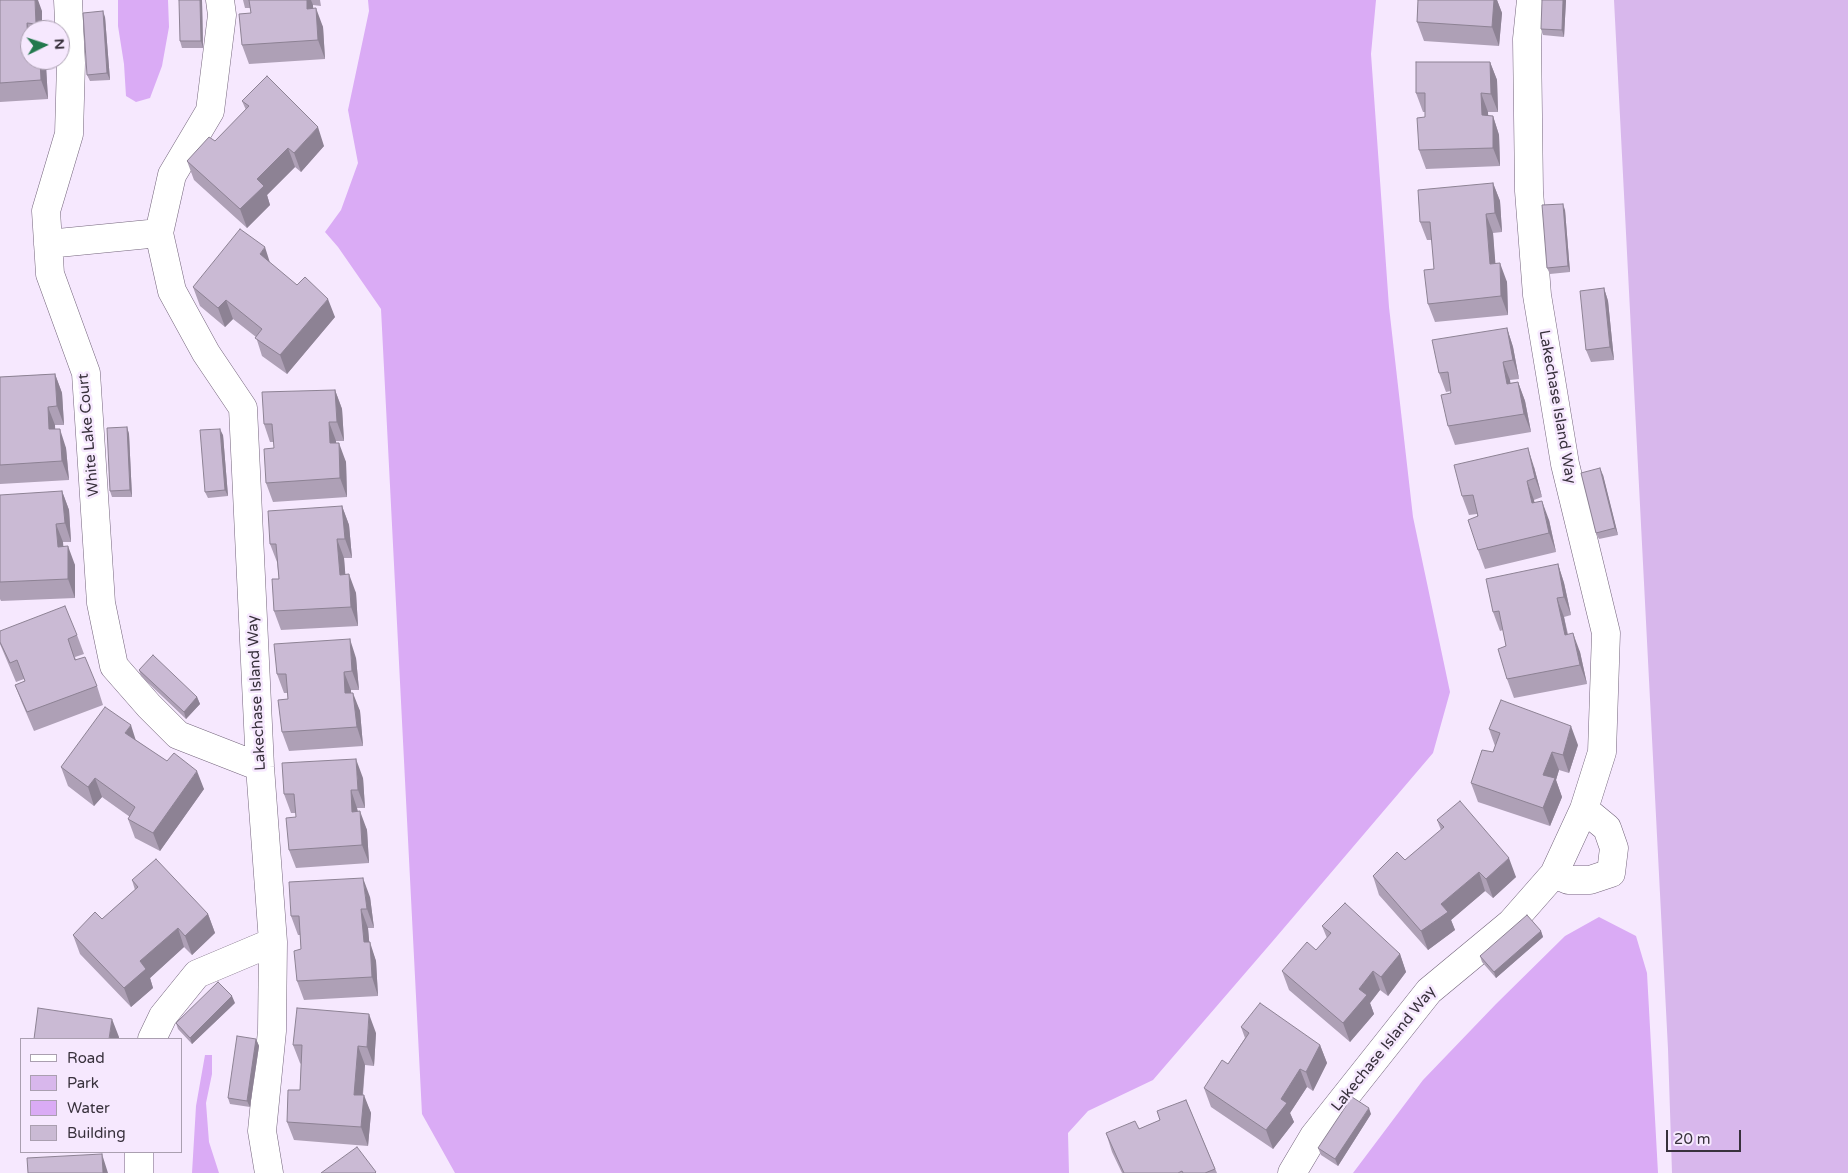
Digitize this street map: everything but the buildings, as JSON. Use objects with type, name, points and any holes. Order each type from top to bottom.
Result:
[{"type":"street","name":"White Lake Court","points":[[68,0],[71,63],[69,134],[46,210],[50,274],[86,373],[100,603],[114,666],[149,706],[178,735],[260,767]]},
{"type":"street","name":"Lakechase Island Way","points":[[220,0],[222,16],[210,111],[172,175],[159,233],[172,290],[206,353],[244,408],[260,767],[273,942],[272,1031],[262,1130],[269,1173]]},
{"type":"street","name":"Lakechase Island Way","points":[[1292,1173],[1314,1136],[1428,991],[1511,924],[1554,874],[1584,809],[1602,752],[1606,633],[1565,464],[1537,295],[1529,191],[1527,39],[1531,0]]},
{"type":"street","points":[[48,244],[159,233]]},
{"type":"street","points":[[1554,874],[1568,880],[1590,880],[1611,873],[1614,848],[1607,828],[1584,809]]},
{"type":"street","points":[[152,1038],[163,1016],[197,974],[273,942]]},
{"type":"street","points":[[139,1153],[139,1173]]},
{"type":"green space","points":[[1614,0],[1848,0],[1848,1173],[1672,1173],[1668,1049]]},
{"type":"water","points":[[118,0],[168,0],[169,27],[162,66],[150,98],[136,102],[126,96],[124,64],[118,26]]},
{"type":"water","points":[[368,0],[1376,0],[1371,54],[1389,307],[1413,517],[1450,692],[1433,753],[1153,1080],[1088,1111],[1068,1133],[1069,1173],[455,1173],[422,1114],[381,309],[338,247],[325,232],[341,210],[358,163],[348,110],[369,11]]},
{"type":"water","points":[[1599,917],[1636,936],[1647,973],[1658,1173],[1353,1173],[1423,1080],[1496,1004],[1565,936]]},
{"type":"water","points":[[205,1055],[212,1055],[212,1074],[206,1103],[209,1142],[219,1173],[192,1173],[196,1106]]}]
